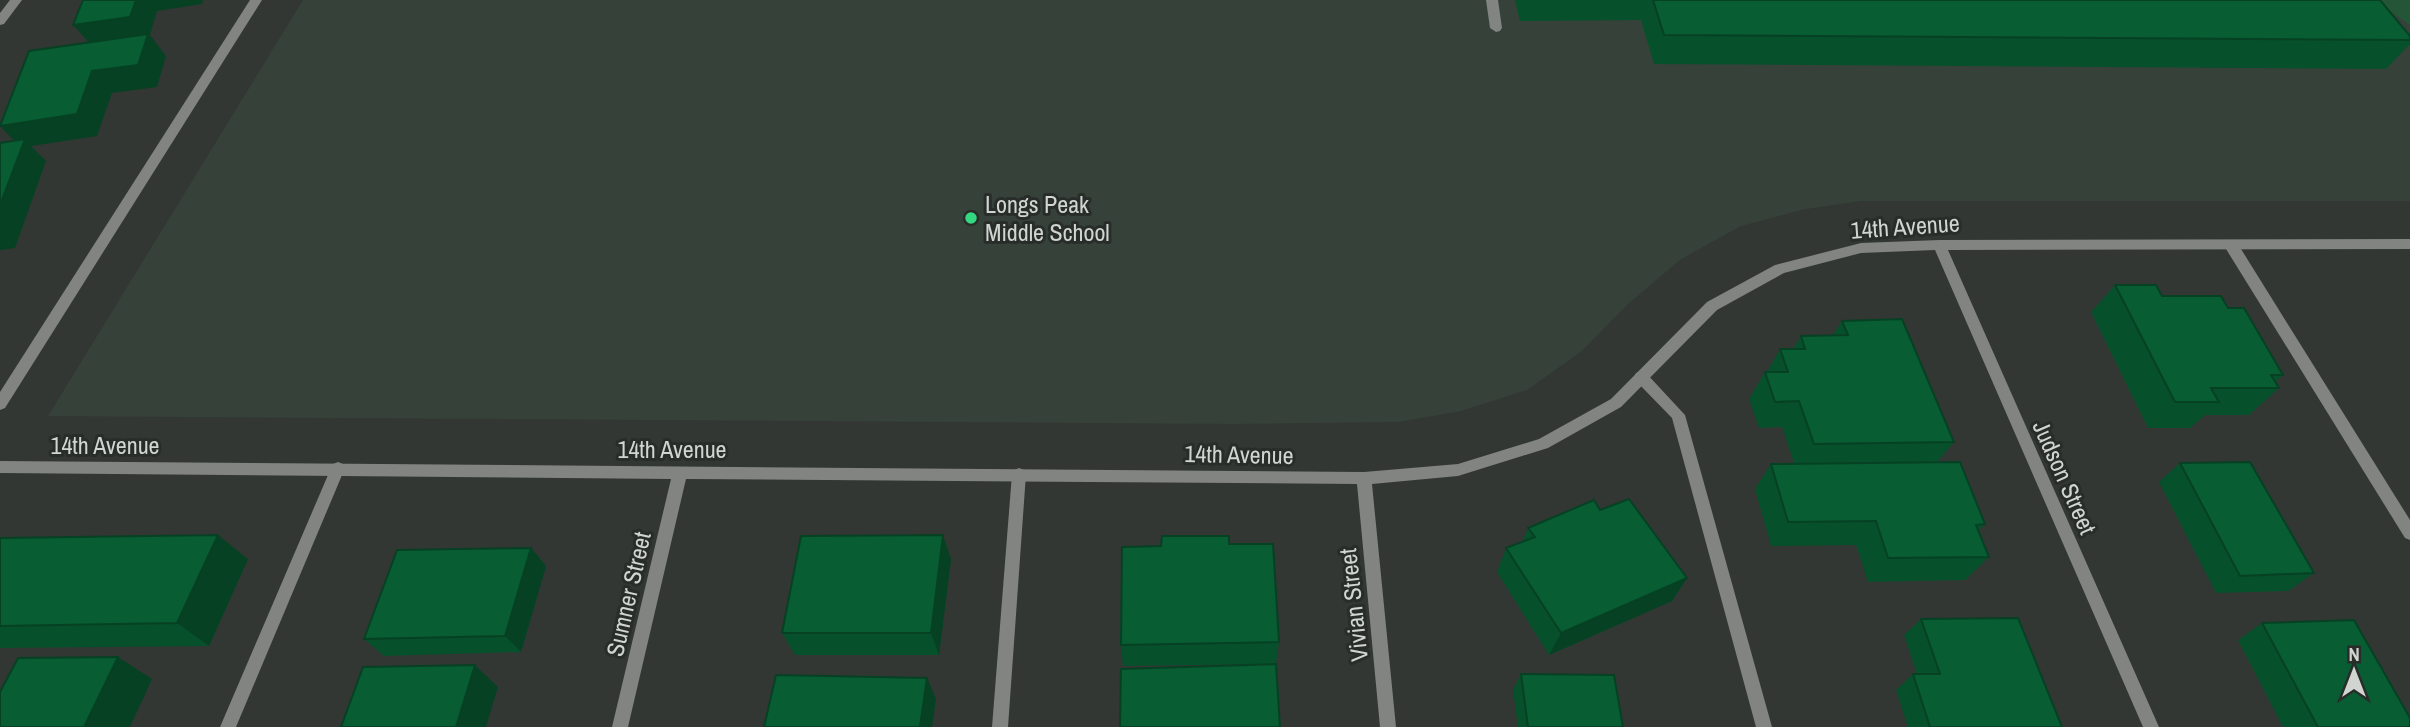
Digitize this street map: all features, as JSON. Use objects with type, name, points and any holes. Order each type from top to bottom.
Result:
[{"type":"street","points":[[0,21],[16,0]]},
{"type":"street","points":[[0,404],[256,0]]},
{"type":"street","points":[[1492,0],[1496,28]]},
{"type":"street","name":"14th Avenue","points":[[0,467],[1363,478],[1458,470],[1543,444],[1616,402],[1712,306],[1780,269],[1861,248],[1939,245],[2410,244]]},
{"type":"street","name":"Judson Street","points":[[1939,245],[2151,727]]},
{"type":"street","points":[[2231,245],[2410,533]]},
{"type":"street","points":[[1641,377],[1678,415],[1764,727]]},
{"type":"street","points":[[228,727],[338,468]]},
{"type":"street","name":"Sumner Street","points":[[620,727],[680,471]]},
{"type":"street","points":[[1000,727],[1019,474]]},
{"type":"street","name":"Vivian Street","points":[[1363,478],[1388,727]]},
{"type":"shaded area","name":"Longs Peak Middle School","points":[[303,0],[2410,0],[2410,201],[1861,201],[1806,209],[1741,226],[1680,260],[1627,305],[1582,351],[1527,390],[1461,411],[1399,422],[1235,424],[48,416]]},
{"type":"green space","points":[[2374,0],[2410,0],[2410,25]]},
{"type":"building","points":[[83,0],[136,0],[130,17],[73,25]]},
{"type":"building","points":[[1653,0],[2380,0],[2410,36],[2410,40],[1664,35]]},
{"type":"building","points":[[148,34],[138,65],[92,71],[77,114],[0,126],[29,51]]},
{"type":"building","points":[[25,139],[0,205],[0,143]]},
{"type":"building","points":[[2115,285],[2156,285],[2162,296],[2221,296],[2228,308],[2244,308],[2283,375],[2271,375],[2279,388],[2211,388],[2219,402],[2175,402]]},
{"type":"building","points":[[1902,319],[1954,442],[1814,444],[1799,401],[1775,402],[1765,372],[1788,372],[1780,349],[1805,349],[1801,336],[1848,335],[1842,321]]},
{"type":"building","points":[[1960,462],[1985,524],[1976,525],[1989,557],[1888,558],[1876,521],[1788,522],[1771,464]]},
{"type":"building","points":[[2250,462],[2314,573],[2240,576],[2180,463]]},
{"type":"building","points":[[1629,499],[1687,578],[1561,633],[1506,548],[1535,537],[1528,528],[1594,500],[1600,510]]},
{"type":"building","points":[[218,535],[177,623],[0,626],[0,538]]},
{"type":"building","points":[[943,535],[931,633],[782,633],[801,536]]},
{"type":"building","points":[[1162,536],[1229,536],[1229,544],[1273,544],[1279,642],[1121,645],[1122,547],[1161,546]]},
{"type":"building","points":[[531,548],[505,636],[364,639],[397,550]]},
{"type":"building","points":[[2018,618],[2062,727],[1930,727],[1913,674],[1940,674],[1921,619]]},
{"type":"building","points":[[2354,620],[2410,718],[2410,727],[2318,727],[2262,623]]},
{"type":"building","points":[[118,657],[84,727],[0,727],[0,692],[18,658]]},
{"type":"building","points":[[1276,664],[1280,727],[1120,727],[1121,669]]},
{"type":"building","points":[[475,665],[456,727],[341,727],[363,667]]},
{"type":"building","points":[[1521,674],[1614,675],[1623,727],[1528,727]]},
{"type":"building","points":[[776,675],[927,678],[920,727],[764,727]]},
{"type":"place","name":"Longs Peak Middle School","points":[[971,218]]}]
